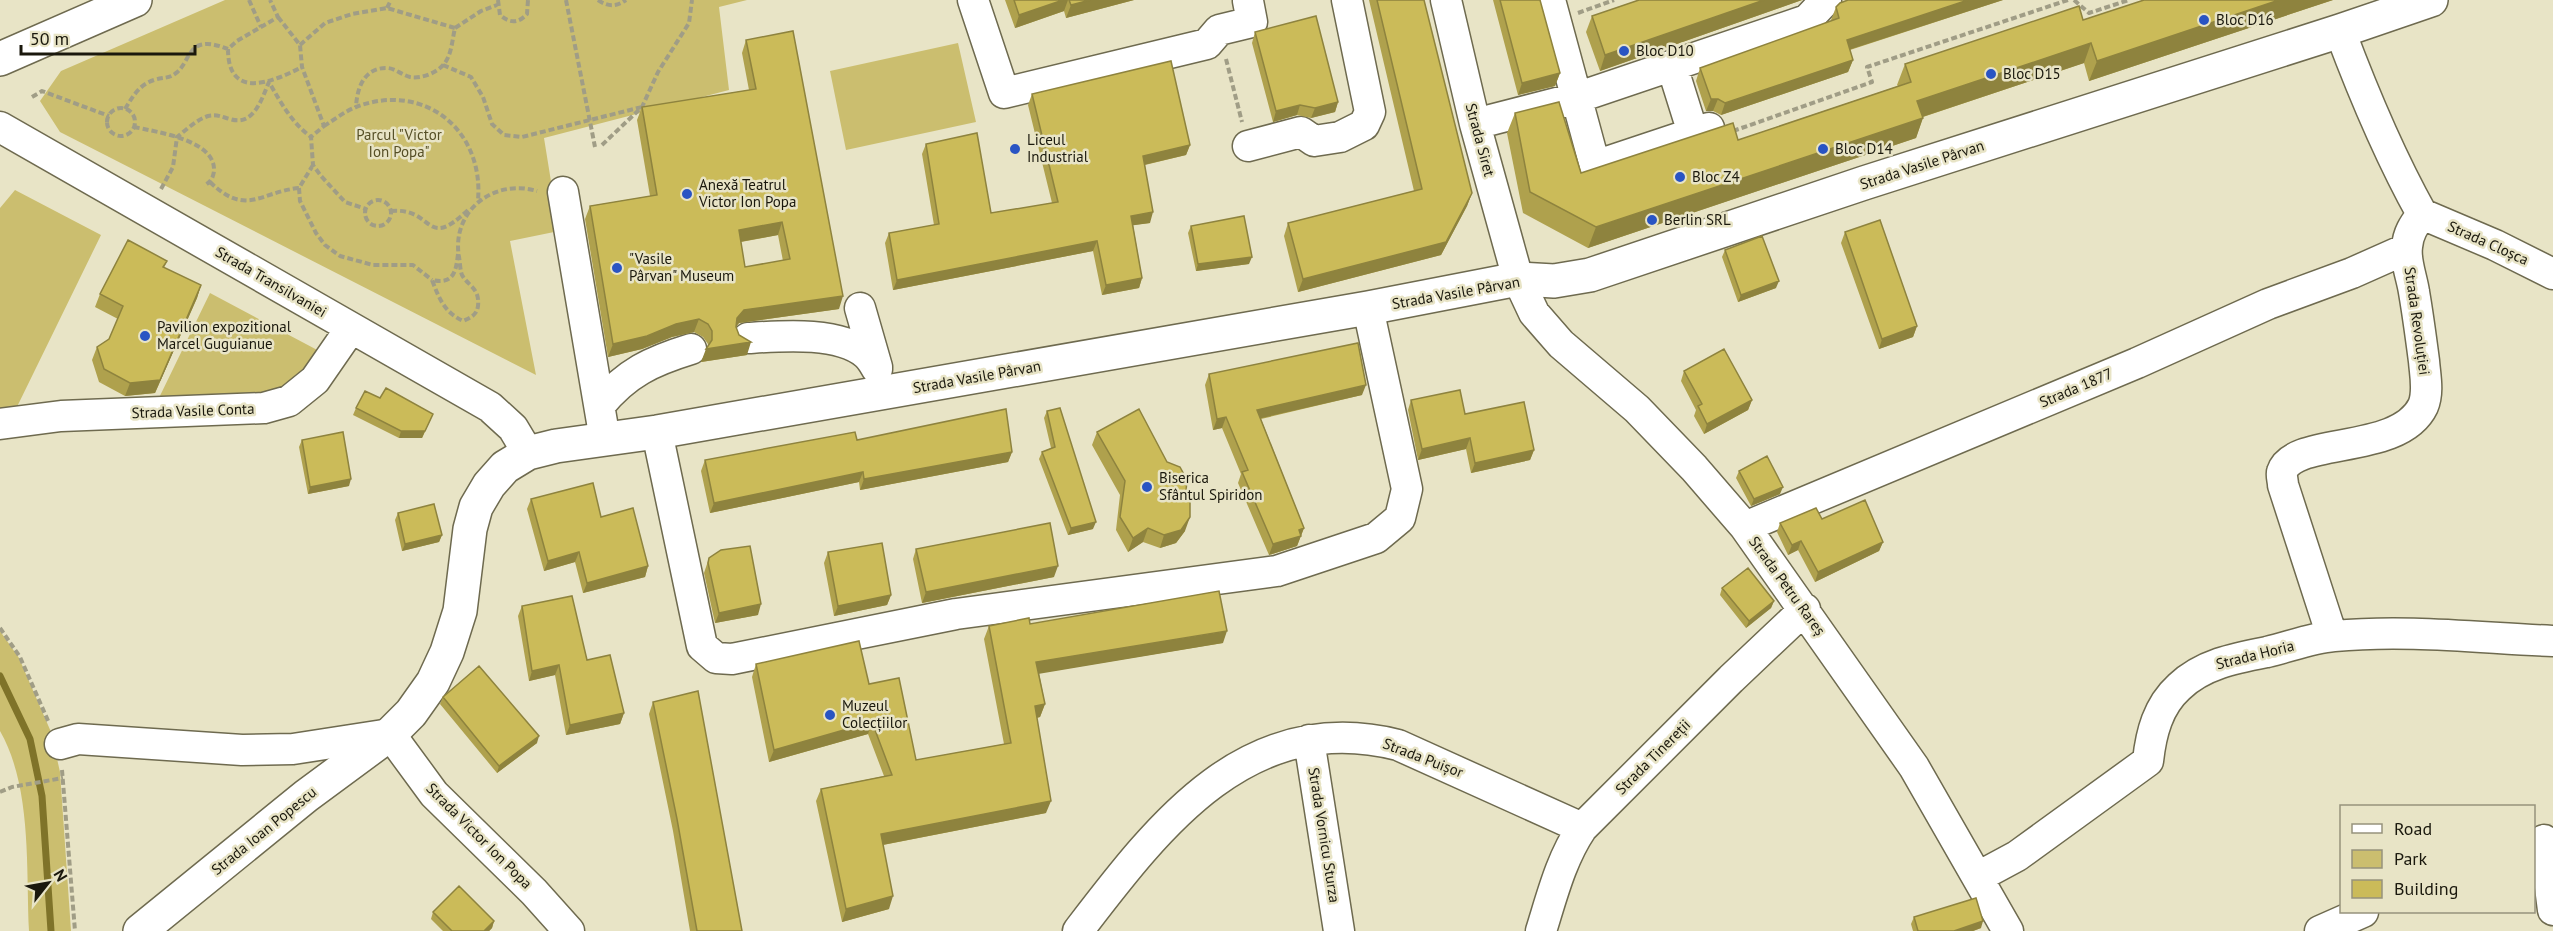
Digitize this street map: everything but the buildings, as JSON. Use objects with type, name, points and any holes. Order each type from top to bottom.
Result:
[{"type":"main road","points":[[0,59],[135,0]]},
{"type":"main road","name":"Strada Vasile Pârvan","points":[[542,450],[657,432],[880,381],[1368,308],[1518,279],[1554,281],[1590,275],[1864,183],[2340,31],[2376,9],[2431,0]]},
{"type":"main road","points":[[390,734],[411,713],[433,682],[447,652],[460,611],[470,529],[476,507],[489,485],[505,467],[542,450]]},
{"type":"main road","name":"Strada Ioan Popescu","points":[[140,931],[306,796],[390,734]]},
{"type":"street","points":[[973,0],[1004,93],[1207,45],[1219,30],[1252,22],[1248,1]]},
{"type":"street","points":[[1248,146],[1301,132],[1314,141],[1340,137],[1364,125],[1370,112],[1347,0]]},
{"type":"street","name":"Strada Siret","points":[[1446,0],[1475,124],[1518,279]]},
{"type":"street","points":[[1475,124],[1576,98],[1807,20],[1826,0]]},
{"type":"street","points":[[1552,11],[1595,166],[1701,131],[1672,66]]},
{"type":"street","points":[[2340,31],[2368,105],[2395,166],[2422,214]]},
{"type":"street","name":"Strada Transilvaniei","points":[[0,127],[490,406],[513,428],[542,450]]},
{"type":"street","points":[[563,192],[605,440]]},
{"type":"street","name":"Strada Revoluției","points":[[2332,636],[2283,485],[2282,472],[2289,461],[2303,454],[2380,437],[2400,430],[2423,406],[2427,387],[2417,309],[2406,249],[2410,231],[2422,214]]},
{"type":"street","name":"Strada Cloșca","points":[[2422,214],[2495,245],[2553,274]]},
{"type":"street","name":"Strada 1877","points":[[1745,527],[2137,363],[2268,304],[2352,273],[2406,249]]},
{"type":"street","name":"Strada Petru Rareș","points":[[1518,279],[1534,313],[1561,344],[1637,409],[1694,468],[1745,527],[1914,766],[2008,931]]},
{"type":"street","points":[[860,308],[880,381]]},
{"type":"street","points":[[657,432],[702,646],[716,658],[732,659],[956,614],[1266,573],[1324,557],[1376,538],[1400,518],[1407,489],[1368,308]]},
{"type":"street","name":"Strada Vasile Conta","points":[[0,424],[61,416],[264,408],[289,401],[315,380],[351,328]]},
{"type":"street","points":[[748,338],[786,336],[839,342],[868,355],[880,381]]},
{"type":"street","points":[[600,405],[613,389],[637,370],[662,358],[691,349]]},
{"type":"street","name":"Strada Tinereții","points":[[1541,931],[1563,864],[1571,844],[1582,828],[1722,687],[1805,609]]},
{"type":"street","name":"Strada Horia","points":[[1978,878],[2017,856],[2148,761],[2151,733],[2162,708],[2178,687],[2199,672],[2224,660],[2332,636],[2398,634],[2553,641]]},
{"type":"street","points":[[60,744],[78,739],[242,750],[293,749],[390,734]]},
{"type":"street","name":"Strada Victor Ion Popa","points":[[390,734],[434,794],[534,892],[569,931]]},
{"type":"street","name":"Strada Puișor","points":[[1078,931],[1145,847],[1175,814],[1209,786],[1246,763],[1279,747],[1309,740],[1344,736],[1370,738],[1398,745],[1582,828]]},
{"type":"street","name":"Strada Vornicu Sturza","points":[[1309,740],[1339,931]]},
{"type":"street","points":[[2543,839],[2553,910]]},
{"type":"street","points":[[2320,931],[2361,913]]},
{"type":"path","points":[[249,0],[261,27]]},
{"type":"path","points":[[270,0],[278,17],[300,45],[302,67],[324,126]]},
{"type":"path","points":[[387,8],[391,0]]},
{"type":"path","points":[[356,107],[357,91],[363,79],[374,71],[388,68],[410,77],[422,77],[443,65],[450,55],[455,28],[497,2],[500,15],[514,22],[527,14],[528,0]]},
{"type":"path","points":[[566,0],[595,147]]},
{"type":"path","points":[[598,0],[609,6],[615,6],[626,0]]},
{"type":"path","points":[[602,145],[642,107],[658,72],[689,23],[692,0]]},
{"type":"path","points":[[1552,11],[1614,0]]},
{"type":"path","points":[[1701,131],[1732,131],[1872,82],[1867,67],[2068,0]]},
{"type":"path","points":[[2073,0],[2090,13],[2129,0]]},
{"type":"path","points":[[300,45],[325,23],[352,14],[387,8],[455,28]]},
{"type":"path","points":[[228,49],[278,17]]},
{"type":"path","points":[[125,109],[142,85],[156,79],[168,78],[177,72],[184,65],[188,56],[199,46],[214,44],[228,49]]},
{"type":"path","points":[[1207,45],[1226,58],[1248,146]]},
{"type":"path","points":[[228,49],[228,61],[235,75],[243,82],[253,84],[269,82],[302,67]]},
{"type":"path","points":[[443,65],[471,77],[483,97],[492,124],[504,135],[522,137],[642,107]]},
{"type":"path","points":[[161,189],[173,167],[177,137],[207,116],[221,115],[241,121],[253,115],[269,82]]},
{"type":"path","points":[[269,82],[286,111],[300,129],[311,137],[313,165],[299,188],[300,201],[325,244],[340,256],[373,265],[413,265],[432,280],[441,282],[449,280],[456,273],[458,254]]},
{"type":"path","points":[[32,97],[42,91],[109,116]]},
{"type":"path","points":[[311,137],[324,126],[356,107],[403,101],[427,107],[446,117],[464,135],[475,158],[479,181],[477,201],[466,215],[456,241],[462,275],[472,285],[478,298],[478,309],[472,317],[463,321],[453,316],[441,302],[432,280]]},
{"type":"path","points":[[118,109],[125,109],[135,118],[134,127],[129,134],[116,135],[108,124],[109,116],[118,109]]},
{"type":"path","points":[[134,127],[177,137],[209,154],[214,165],[210,182],[204,186]]},
{"type":"path","points":[[313,165],[345,202],[366,209]]},
{"type":"path","points":[[210,182],[221,193],[245,202],[299,188]]},
{"type":"path","points":[[391,211],[402,210],[412,213],[434,228],[441,229],[452,225],[477,201],[493,192],[512,187],[547,194],[563,192]]},
{"type":"path","points":[[379,200],[387,203],[391,211],[387,223],[375,226],[366,218],[366,209],[371,202],[379,200]]},
{"type":"path","points":[[0,628],[20,657],[60,744],[75,931]]},
{"type":"path","points":[[0,792],[12,787],[63,778]]},
{"type":"green space","name":"Parcul \"Victor Ion Popa\"","points":[[225,0],[747,0],[719,7],[729,90],[544,138],[559,231],[510,241],[536,375],[60,132],[40,101],[61,71]]},
{"type":"green space","points":[[958,43],[976,122],[846,150],[830,71]]},
{"type":"green space","points":[[15,190],[101,235],[13,415],[0,417],[0,208]]},
{"type":"green space","points":[[210,293],[321,352],[290,389],[260,399],[156,404]]},
{"type":"green space","points":[[0,631],[19,658],[51,732],[60,772],[71,931],[29,931],[27,855],[22,802],[18,777],[0,731]]},
{"type":"waterway","points":[[0,676],[30,739],[42,796],[51,931]]},
{"type":"place","name":"Bloc D16","points":[[2204,20]]},
{"type":"place","name":"Bloc D10","points":[[1624,51]]},
{"type":"place","name":"Bloc D15","points":[[1991,74]]},
{"type":"place","name":"Liceul Industrial","points":[[1015,149]]},
{"type":"place","name":"Bloc D14","points":[[1823,149]]},
{"type":"place","name":"Bloc Z4","points":[[1680,177]]},
{"type":"place","name":"Anexă Teatrul Victor Ion Popa","points":[[687,194]]},
{"type":"place","name":"Berlin SRL","points":[[1652,220]]},
{"type":"place","name":"\"Vasile Pârvan\" Museum","points":[[617,268]]},
{"type":"place","name":"Pavilion expozitional Marcel Guguianue","points":[[145,336]]},
{"type":"place","name":"Biserica Sfântul Spiridon","points":[[1147,487]]},
{"type":"place","name":"Muzeul Colecțiilor","points":[[830,715]]}]
